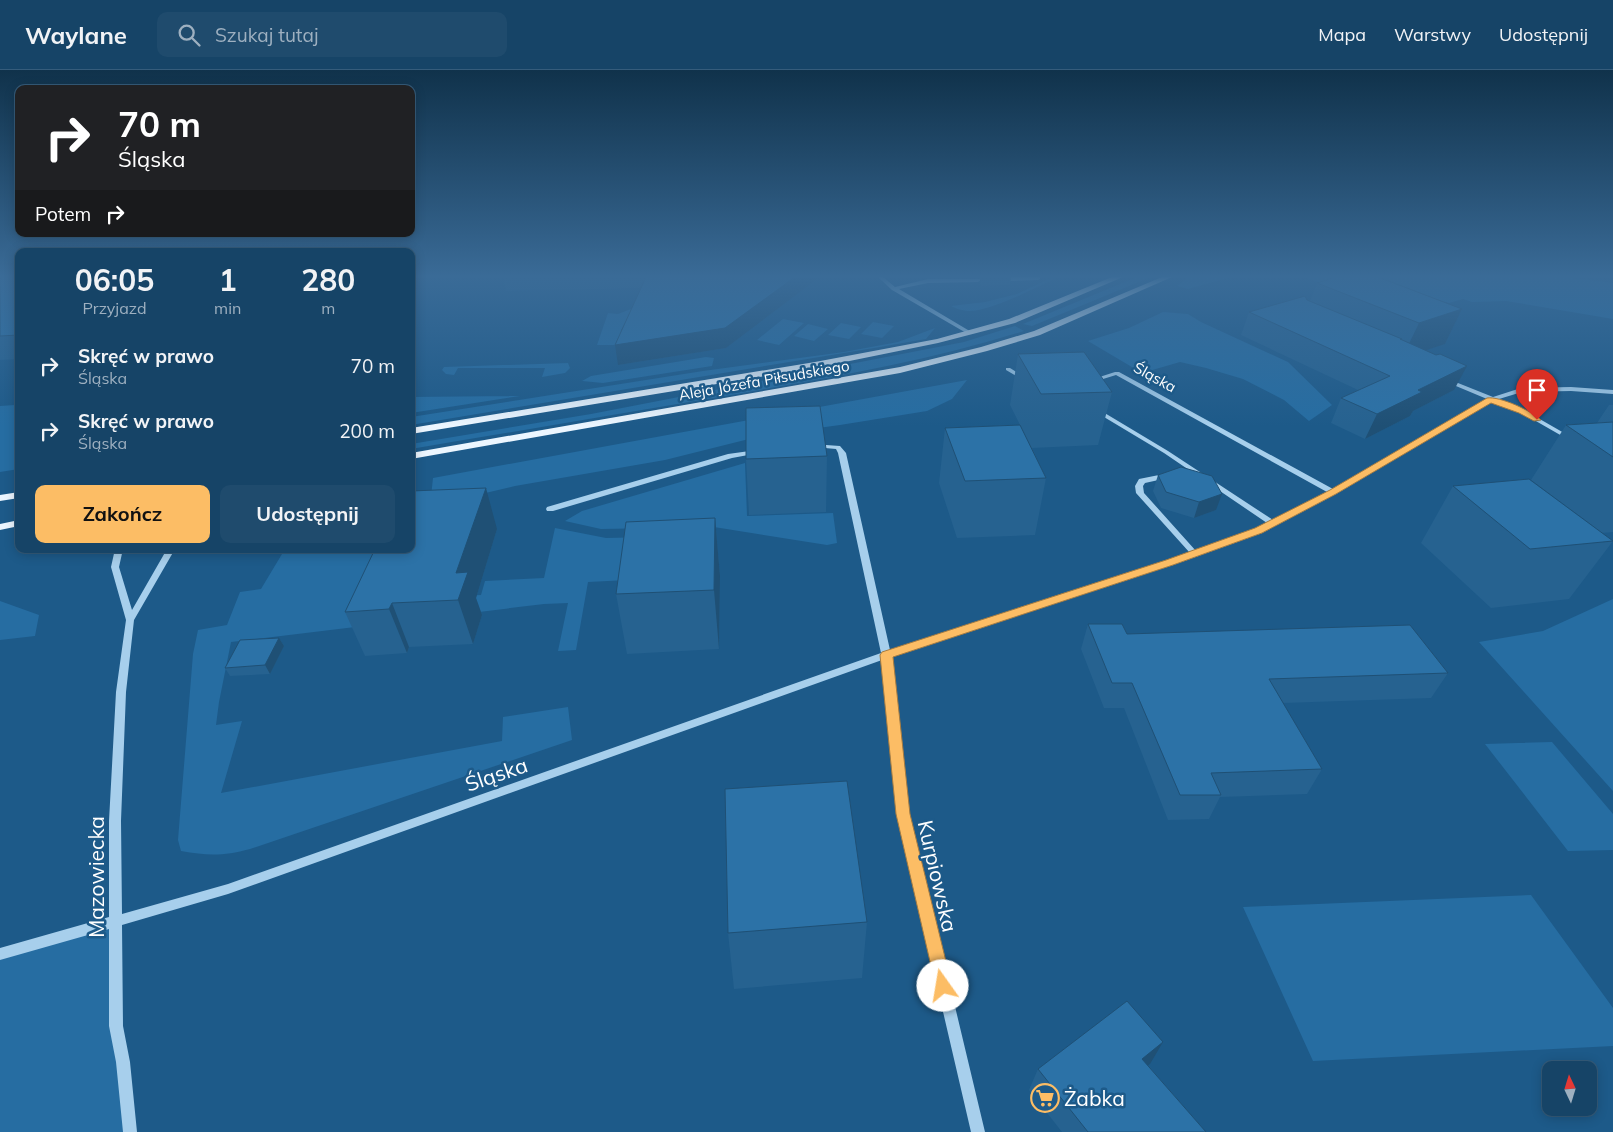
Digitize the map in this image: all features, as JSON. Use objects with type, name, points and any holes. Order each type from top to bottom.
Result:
[{"type":"main road","name":"Aleja Józefa Piłsudskiego","points":[[415,429],[824,363],[970,333],[993,327]]},
{"type":"main road","name":"Aleja Józefa Piłsudskiego","points":[[415,455],[900,370],[984,349],[1052,327]]},
{"type":"main road","points":[[0,498],[15,496]]},
{"type":"main road","points":[[0,527],[15,524]]},
{"type":"street","points":[[959,327],[970,333]]},
{"type":"street","points":[[1008,369],[1029,381]]},
{"type":"street","name":"Śląska","points":[[1085,382],[1117,373],[1333,492]]},
{"type":"street","points":[[1437,377],[1490,400],[1522,411],[1580,444]]},
{"type":"street","name":"Śląska","points":[[116,922],[228,889],[886,655],[1195,554],[1259,530],[1333,492],[1490,400],[1521,390],[1571,389],[1613,392]]},
{"type":"street","points":[[1086,404],[1166,452],[1183,472],[1272,523]]},
{"type":"street","points":[[802,447],[820,445],[838,447],[842,453],[886,655]]},
{"type":"street","points":[[550,509],[731,456],[766,451]]},
{"type":"street","points":[[1183,472],[1142,481],[1139,486],[1140,493],[1195,554]]},
{"type":"street","name":"Mazowiecka","points":[[118,553],[115,567],[130,620]]},
{"type":"street","name":"Mazowiecka","points":[[130,1132],[124,1062],[116,1026],[115,820],[121,692],[130,620],[169,553]]},
{"type":"street","name":"Kurpiowska","points":[[886,655],[903,814],[978,1132]]},
{"type":"street","points":[[0,954],[116,922]]},
{"type":"shaded area","points":[[603,327],[623,327],[621,330],[622,336],[615,345],[597,345]]},
{"type":"shaded area","points":[[774,327],[800,327],[779,345],[757,340]]},
{"type":"shaded area","points":[[805,327],[828,329],[814,341],[794,336]]},
{"type":"shaded area","points":[[837,327],[861,327],[849,339],[828,335]]},
{"type":"shaded area","points":[[868,327],[893,327],[882,338],[861,334]]},
{"type":"shaded area","points":[[1013,327],[1024,331],[908,362],[870,370],[415,448],[415,443],[591,414],[964,342]]},
{"type":"shaded area","points":[[1211,327],[1288,362],[1332,405],[1309,421],[1284,400],[1243,379],[1180,362],[1142,373],[1088,341],[1129,328]]},
{"type":"shaded area","points":[[935,328],[926,339],[415,424],[415,416],[703,371],[844,352],[898,342]]},
{"type":"shaded area","points":[[706,357],[714,358],[712,366],[603,383],[582,381],[591,376]]},
{"type":"shaded area","points":[[568,363],[570,368],[565,373],[542,377],[545,368],[458,368],[454,375],[446,374],[442,370],[444,367]]},
{"type":"shaded area","points":[[967,380],[952,399],[927,411],[761,436],[665,460],[515,486],[430,506],[433,478]]},
{"type":"shaded area","points":[[520,396],[415,412],[415,397]]},
{"type":"shaded area","points":[[15,405],[15,470],[0,472],[0,406]]},
{"type":"shaded area","points":[[745,463],[747,516],[833,513],[837,543],[827,545],[714,527],[601,529],[565,521],[582,511]]},
{"type":"shaded area","points":[[555,528],[606,538],[697,536],[628,580],[588,582],[576,650],[558,651],[568,603],[544,604],[231,642],[216,725],[242,721],[221,793],[502,741],[503,717],[568,707],[572,740],[250,849],[216,854],[181,851],[178,840],[193,654],[198,630],[227,625],[240,592],[261,589],[283,553],[404,553],[384,600],[481,595],[485,581],[544,578]]},
{"type":"shaded area","points":[[1613,599],[1613,791],[1479,642],[1543,631]]},
{"type":"shaded area","points":[[0,601],[39,615],[35,636],[0,640]]},
{"type":"shaded area","points":[[1552,742],[1613,814],[1613,850],[1568,851],[1485,744]]},
{"type":"shaded area","points":[[1531,895],[1613,1008],[1613,1046],[1313,1061],[1243,907]]},
{"type":"shaded area","points":[[116,922],[130,1132],[0,1132],[0,954]]},
{"type":"building","points":[[0,327],[15,327],[15,335],[0,336]]},
{"type":"building","points":[[623,327],[727,327],[725,328],[615,345]]},
{"type":"building","points":[[1281,327],[1372,327],[1436,355],[1440,354],[1467,366],[1418,390],[1422,392],[1377,414],[1341,398],[1390,376]]},
{"type":"building","points":[[1084,352],[1112,392],[1041,394],[1018,354]]},
{"type":"building","points":[[820,406],[827,456],[746,459],[746,408]]},
{"type":"building","points":[[1613,422],[1613,457],[1566,425]]},
{"type":"building","points":[[1020,425],[1046,478],[965,481],[945,428]]},
{"type":"building","points":[[1181,467],[1212,476],[1222,494],[1199,502],[1166,492],[1158,475]]},
{"type":"building","points":[[1529,479],[1613,541],[1530,549],[1453,486]]},
{"type":"building","points":[[486,488],[456,573],[468,572],[458,600],[392,603],[389,609],[345,612],[373,553],[415,553],[415,491]]},
{"type":"building","points":[[715,518],[714,590],[616,594],[626,522]]},
{"type":"building","points":[[1088,624],[1122,624],[1127,634],[1410,625],[1448,673],[1269,679],[1322,769],[1211,773],[1221,795],[1180,795],[1132,683],[1112,683]]},
{"type":"building","points":[[279,638],[265,665],[225,668],[240,640]]},
{"type":"building","points":[[847,781],[867,922],[728,933],[725,789]]},
{"type":"building","points":[[1127,1001],[1163,1042],[1142,1059],[1206,1132],[1088,1132],[1038,1069]]},
{"type":"place","name":"Żabka","points":[[1045,1098]]},
{"type":"route","points":[[943,986],[903,814],[886,655],[1195,554],[1259,530],[1333,492],[1356,476],[1402,452],[1490,400],[1522,411],[1537,420]]}]
